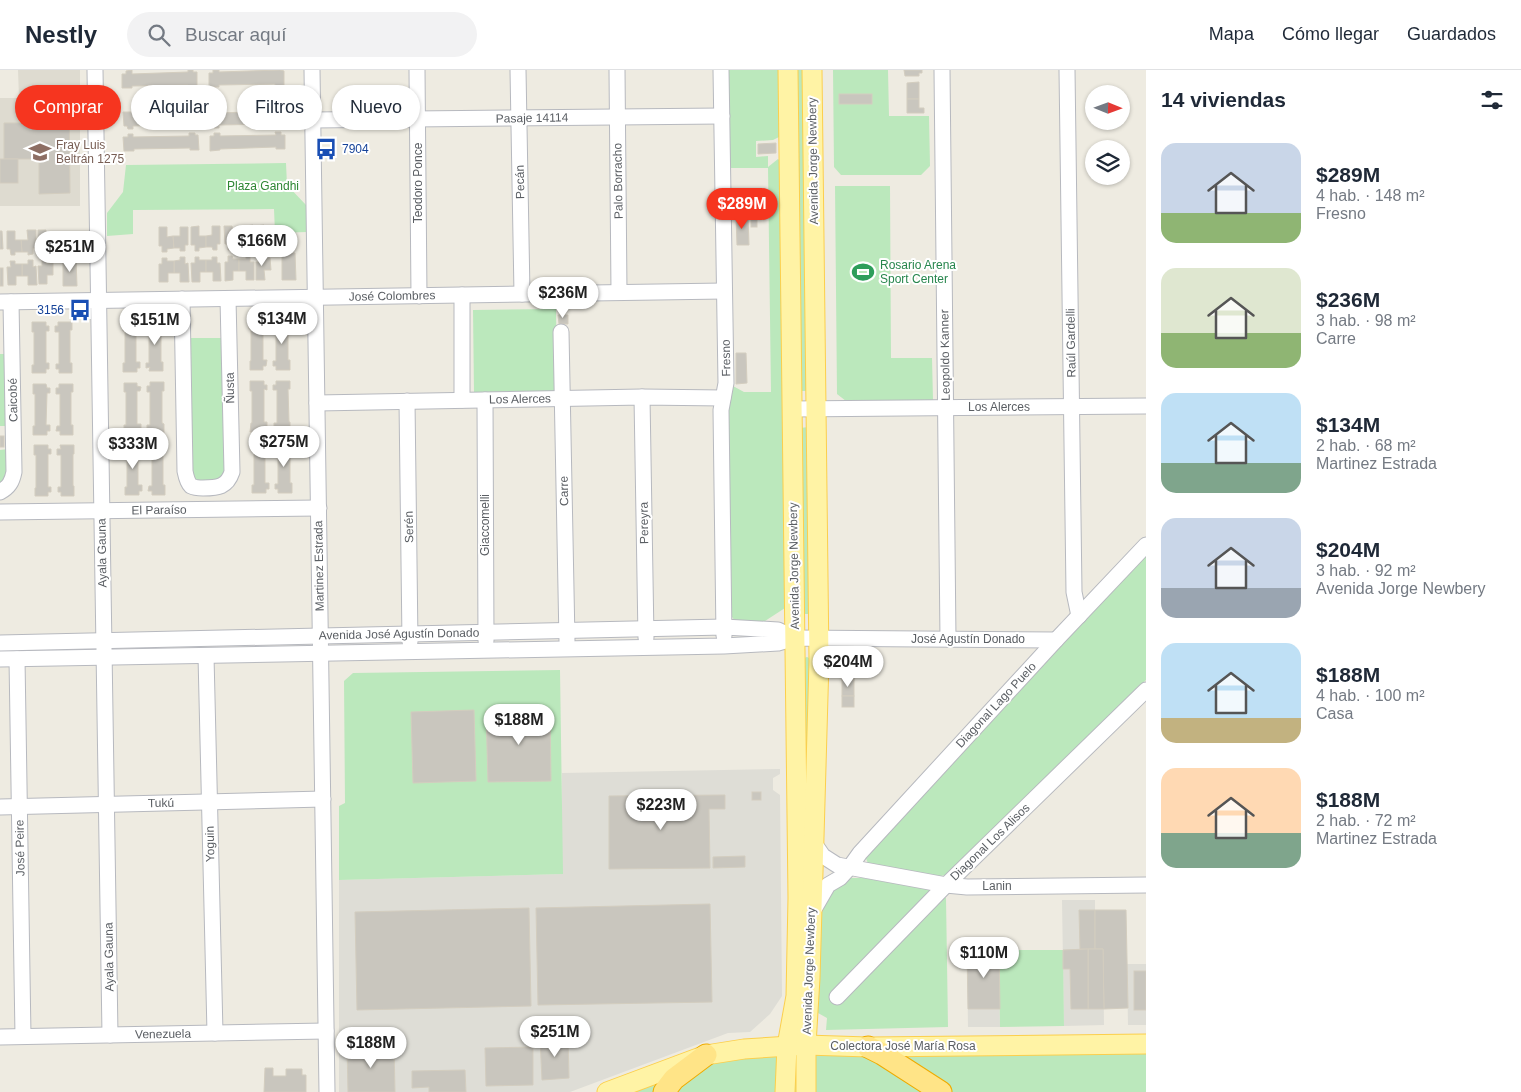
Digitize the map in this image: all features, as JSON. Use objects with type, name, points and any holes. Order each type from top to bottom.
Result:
[{"type":"highway","points":[[868,1047],[941,1092]]},
{"type":"highway","points":[[664,1092],[674,1079],[706,1055]]},
{"type":"main road","name":"Avenida Jorge Newbery","points":[[785,1092],[787,1046],[796,996],[797,931],[788,70]]},
{"type":"main road","name":"Avenida Jorge Newbery","points":[[806,1092],[819,638],[812,70]]},
{"type":"main road","name":"Colectora José María Rosa","points":[[607,1092],[706,1055],[744,1049],[806,1045],[868,1047],[1146,1044]]},
{"type":"street","name":"Ayala Gauna","points":[[95,70],[110,1035]]},
{"type":"street","name":"Martinez Estrada","points":[[312,70],[312,85]]},
{"type":"street","name":"Teodoro Ponce","points":[[417,70],[417,85]]},
{"type":"street","name":"Pecán","points":[[518,70],[522,294]]},
{"type":"street","name":"Palo Borracho","points":[[617,70],[619,292]]},
{"type":"street","name":"Fresno","points":[[721,70],[726,383],[721,410],[724,646]]},
{"type":"street","name":"Leopoldo Kanner","points":[[942,70],[948,639]]},
{"type":"street","name":"Raúl Gardelli","points":[[1067,70],[1074,592],[1079,616]]},
{"type":"street","name":"Pasaje 14114","points":[[420,119],[722,116]]},
{"type":"street","name":"Martinez Estrada","points":[[313,130],[327,1092]]},
{"type":"street","name":"Teodoro Ponce","points":[[418,130],[419,296]]},
{"type":"street","name":"José Colombres","points":[[6,302],[724,291]]},
{"type":"street","points":[[462,295],[462,400]]},
{"type":"street","name":"Ñusta","points":[[182,299],[185,471],[191,486],[196,488],[219,488],[230,478],[232,472],[228,299]]},
{"type":"street","name":"Caicobé","points":[[0,492],[8,487],[14,472],[6,302]]},
{"type":"street","name":"Carre","points":[[561,332],[567,649]]},
{"type":"street","name":"Los Alerces","points":[[317,403],[642,397],[723,398]]},
{"type":"street","name":"Pereyra","points":[[642,397],[646,648]]},
{"type":"street","name":"Giaccomelli","points":[[485,400],[486,650]]},
{"type":"street","name":"Serén","points":[[408,401],[410,652]]},
{"type":"street","name":"Los Alerces","points":[[792,409],[1146,406]]},
{"type":"street","name":"El Paraíso","points":[[0,512],[319,508]]},
{"type":"street","name":"Diagonal Lago Puelo","points":[[812,914],[828,885],[840,878],[850,868],[860,853],[1146,545]]},
{"type":"street","name":"Avenida José Agustín Donado","points":[[0,643],[724,627],[778,630],[795,638]]},
{"type":"street","name":"Avenida José Agustín Donado","points":[[0,659],[724,646],[778,643],[795,638],[819,638]]},
{"type":"street","name":"José Agustín Donado","points":[[819,638],[1056,640]]},
{"type":"street","name":"Yoguin","points":[[206,656],[215,1033]]},
{"type":"street","name":"José Peire","points":[[18,659],[23,1036]]},
{"type":"street","name":"Diagonal Los Alisos","points":[[837,997],[946,885],[1146,690]]},
{"type":"street","name":"Tukú","points":[[0,806],[323,799]]},
{"type":"street","points":[[814,843],[829,861],[850,868]]},
{"type":"street","name":"Lanin","points":[[850,868],[967,887],[1146,885]]},
{"type":"street","name":"Venezuela","points":[[0,1037],[326,1031]]},
{"type":"shaded area","name":"Fray Luis Beltrán 1275","points":[[18,70],[80,70],[80,85],[19,85]]},
{"type":"shaded area","name":"Fray Luis Beltrán 1275","points":[[0,98],[15,98],[15,130],[80,130],[80,206],[0,206]]},
{"type":"shaded area","points":[[780,769],[780,774],[773,778],[773,790],[780,795],[782,996],[770,1014],[750,1032],[728,1033],[570,1092],[339,1092],[339,880],[562,874],[562,773]]},
{"type":"shaded area","points":[[1062,900],[1095,900],[1095,949],[1103,949],[1104,1025],[1064,1026]]},
{"type":"shaded area","points":[[999,950],[1000,1027],[968,1027],[967,951]]},
{"type":"shaded area","points":[[1127,964],[1146,964],[1146,1025],[1128,1025]]},
{"type":"green space","points":[[727,70],[778,70],[779,137],[773,140],[756,141],[756,157],[768,156],[768,167],[778,159],[780,161],[785,608],[765,621],[735,621],[732,617],[728,407],[733,386],[744,392],[771,392],[768,168],[730,168]]},
{"type":"green space","points":[[793,70],[804,70],[809,391],[798,391]]},
{"type":"green space","points":[[833,70],[888,70],[889,116],[929,116],[930,166],[921,175],[841,175],[834,167]]},
{"type":"green space","name":"Plaza Gandhi","points":[[286,163],[287,185],[306,205],[307,232],[275,233],[274,209],[133,210],[133,234],[107,236],[107,213],[123,192],[126,165]]},
{"type":"green space","name":"Rosario Arena Sport Center","points":[[835,186],[890,186],[891,358],[932,358],[933,400],[846,401],[837,394]]},
{"type":"green space","points":[[556,309],[557,391],[474,392],[473,310]]},
{"type":"green space","points":[[191,338],[223,338],[225,471],[218,482],[200,482],[192,474]]},
{"type":"green space","points":[[0,354],[7,354],[9,426],[0,426]]},
{"type":"green space","points":[[809,427],[812,614],[801,614],[800,428]]},
{"type":"green space","points":[[9,449],[9,477],[0,485],[0,450]]},
{"type":"green space","points":[[1146,551],[1146,680],[952,873],[934,878],[869,866],[865,856]]},
{"type":"green space","points":[[804,658],[811,659],[800,998]]},
{"type":"green space","points":[[560,670],[563,874],[339,880],[339,806],[345,803],[344,681],[353,673]]},
{"type":"green space","points":[[851,878],[863,878],[929,889],[946,898],[948,1027],[826,1030],[827,1018],[818,1013],[821,918],[825,904],[831,894]]},
{"type":"green space","points":[[999,950],[1063,950],[1064,1026],[1000,1027]]},
{"type":"green space","points":[[1146,1044],[1146,1092],[607,1092],[706,1055]]},
{"type":"building","points":[[132,70],[132,74],[188,72],[188,70],[193,70],[193,72],[197,72],[197,85],[131,85],[131,88],[122,88],[122,74],[126,74],[126,71]]},
{"type":"building","points":[[213,70],[219,70],[219,72],[280,70],[284,71],[284,85],[209,85],[209,73],[213,73]]},
{"type":"building","points":[[904,70],[922,70],[922,73],[919,73],[919,76],[905,76]]},
{"type":"building","points":[[919,82],[919,99],[907,99],[907,83]]},
{"type":"building","points":[[839,94],[872,94],[872,104],[839,104]]},
{"type":"building","points":[[907,99],[919,99],[919,108],[924,108],[924,113],[907,113]]},
{"type":"building","points":[[123,112],[131,112],[131,129],[124,126]]},
{"type":"building","points":[[237,112],[237,125],[227,125],[227,113]]},
{"type":"building","points":[[4,123],[15,123],[15,130],[69,130],[70,193],[39,194],[39,159],[4,159]]},
{"type":"building","points":[[275,132],[281,132],[281,135],[285,135],[285,149],[276,149],[276,147],[210,151],[210,136],[214,136],[214,133],[220,133],[220,136],[276,135]]},
{"type":"building","points":[[189,133],[198,135],[199,150],[190,150],[190,148],[134,149],[134,151],[124,151],[123,137],[128,137],[128,134],[133,134],[133,137],[189,136]]},
{"type":"building","points":[[776,143],[776,153],[758,154],[758,144]]},
{"type":"building","points":[[0,159],[18,159],[18,183],[0,183]]},
{"type":"building","points":[[736,216],[748,216],[749,245],[737,245]]},
{"type":"building","points":[[751,216],[757,216],[757,227],[751,227]]},
{"type":"building","points":[[253,225],[254,244],[250,244],[250,250],[246,250],[246,247],[239,247],[239,235],[245,235],[245,226]]},
{"type":"building","points":[[264,225],[264,235],[270,235],[270,247],[264,247],[264,250],[259,250],[259,244],[256,244],[255,226]]},
{"type":"building","points":[[199,226],[199,236],[206,236],[206,247],[195,251],[195,245],[191,245],[191,227]]},
{"type":"building","points":[[212,226],[220,226],[220,244],[217,244],[217,250],[213,250],[212,247],[206,247],[206,236],[212,235]]},
{"type":"building","points":[[224,226],[232,226],[233,235],[239,235],[239,247],[232,247],[233,250],[228,250],[228,244],[225,244]]},
{"type":"building","points":[[159,227],[167,227],[167,237],[173,236],[174,248],[167,249],[167,252],[162,252],[162,246],[159,246]]},
{"type":"building","points":[[180,227],[188,227],[188,245],[185,245],[185,251],[180,251],[180,248],[174,248],[173,236],[180,236]]},
{"type":"building","points":[[27,230],[36,230],[36,248],[33,248],[33,254],[28,255],[28,252],[22,252],[21,240],[28,240]]},
{"type":"building","points":[[38,230],[46,230],[46,239],[53,239],[53,251],[46,251],[46,254],[42,254],[42,248],[38,248]]},
{"type":"building","points":[[0,231],[2,231],[3,249],[0,249]]},
{"type":"building","points":[[7,231],[15,231],[15,240],[21,240],[22,252],[15,252],[15,255],[11,255],[10,249],[7,249]]},
{"type":"building","points":[[282,253],[295,253],[296,280],[282,280]]},
{"type":"building","points":[[259,255],[264,255],[264,258],[270,258],[271,270],[264,270],[265,280],[256,280],[256,262],[259,262]]},
{"type":"building","points":[[228,256],[232,256],[233,259],[239,259],[239,271],[233,271],[233,280],[225,281],[225,262],[228,262]]},
{"type":"building","points":[[246,256],[250,256],[250,262],[254,262],[254,280],[246,280],[246,271],[239,271],[239,259],[246,259]]},
{"type":"building","points":[[180,257],[185,257],[185,264],[188,263],[189,282],[180,282],[180,273],[174,273],[174,261],[180,260]]},
{"type":"building","points":[[195,257],[199,257],[199,260],[206,260],[206,272],[200,272],[200,282],[192,282],[191,263],[195,263]]},
{"type":"building","points":[[212,257],[217,257],[217,263],[220,263],[221,281],[213,281],[213,272],[206,272],[206,260],[212,260]]},
{"type":"building","points":[[162,258],[167,258],[167,261],[174,261],[174,273],[168,273],[168,282],[159,282],[159,264],[162,264]]},
{"type":"building","points":[[76,259],[77,286],[63,286],[63,260]]},
{"type":"building","points":[[28,260],[33,260],[33,267],[36,266],[37,285],[28,285],[28,276],[22,276],[22,264],[28,264]]},
{"type":"building","points":[[42,260],[46,260],[46,263],[53,263],[53,275],[47,275],[47,284],[39,284],[38,266],[42,266]]},
{"type":"building","points":[[10,261],[15,261],[15,264],[22,264],[22,276],[16,276],[16,285],[8,285],[7,267],[11,267]]},
{"type":"building","points":[[0,268],[3,268],[3,286],[0,286]]},
{"type":"building","points":[[558,315],[568,315],[568,324],[559,324]]},
{"type":"building","points":[[250,319],[263,319],[263,323],[266,323],[266,328],[263,328],[263,360],[267,360],[263,370],[250,370]]},
{"type":"building","points":[[276,319],[289,319],[288,360],[290,360],[290,370],[276,370],[276,366],[273,366],[273,361],[276,361],[276,329],[273,328],[272,323],[275,323]]},
{"type":"building","points":[[123,321],[136,321],[136,325],[139,325],[140,329],[136,329],[136,362],[140,362],[140,368],[137,368],[137,372],[123,372],[123,363],[125,363],[125,331],[123,331]]},
{"type":"building","points":[[149,321],[163,321],[163,329],[161,329],[161,362],[163,362],[163,371],[149,371],[150,367],[146,368],[146,363],[149,363],[149,330],[146,330],[146,324],[149,325]]},
{"type":"building","points":[[32,322],[46,322],[46,326],[49,326],[49,331],[46,331],[46,363],[49,363],[49,369],[46,369],[46,373],[32,373],[32,365],[34,365],[34,332],[32,332]]},
{"type":"building","points":[[58,322],[72,322],[72,330],[70,330],[70,363],[72,363],[72,373],[59,373],[59,369],[56,369],[56,364],[59,364],[59,332],[55,332],[55,326],[58,326]]},
{"type":"building","points":[[736,353],[746,353],[747,383],[736,384]]},
{"type":"building","points":[[250,381],[264,381],[264,385],[267,385],[267,390],[264,389],[264,422],[267,422],[267,428],[264,428],[264,432],[250,432],[252,423],[252,391],[250,391]]},
{"type":"building","points":[[276,381],[290,381],[290,389],[288,389],[290,432],[277,432],[277,428],[274,428],[274,423],[277,423],[277,390],[273,390],[273,385],[276,385]]},
{"type":"building","points":[[150,382],[164,382],[164,391],[162,391],[162,423],[164,424],[164,433],[150,433],[150,429],[147,429],[147,425],[150,425],[150,392],[147,392],[147,386],[150,386]]},
{"type":"building","points":[[124,383],[137,383],[137,386],[141,387],[140,391],[137,391],[137,424],[141,424],[141,430],[138,430],[138,433],[124,433],[124,425],[126,425],[126,392],[124,392]]},
{"type":"building","points":[[33,384],[46,384],[47,388],[50,388],[50,393],[47,393],[46,425],[50,425],[50,431],[47,431],[47,435],[33,435],[33,426],[35,426],[35,394],[33,394]]},
{"type":"building","points":[[59,384],[73,384],[73,392],[71,392],[71,425],[73,425],[73,435],[60,435],[60,431],[56,431],[57,426],[60,426],[60,394],[56,394],[56,388],[59,388]]},
{"type":"building","points":[[0,436],[4,436],[4,447],[0,447]]},
{"type":"building","points":[[252,442],[265,442],[265,446],[268,446],[268,451],[265,451],[265,483],[269,483],[269,489],[266,489],[266,493],[252,493],[252,485],[254,485],[254,452],[252,452]]},
{"type":"building","points":[[278,442],[292,442],[292,450],[290,450],[290,483],[292,483],[292,493],[278,493],[278,489],[275,489],[275,484],[278,484],[278,452],[275,452],[275,446],[278,446]]},
{"type":"building","points":[[125,444],[138,444],[138,448],[142,448],[142,453],[138,453],[138,485],[142,485],[142,491],[139,491],[139,495],[125,495],[125,487],[127,487],[127,454],[125,454]]},
{"type":"building","points":[[151,444],[165,444],[165,452],[163,452],[163,485],[165,485],[165,495],[152,495],[152,491],[148,491],[149,486],[152,486],[152,454],[148,454],[148,448],[151,448]]},
{"type":"building","points":[[34,445],[48,445],[48,449],[51,449],[51,454],[48,454],[48,487],[51,487],[51,492],[48,492],[48,496],[35,496],[36,455],[34,455]]},
{"type":"building","points":[[60,445],[74,445],[74,496],[61,496],[61,492],[58,492],[58,487],[61,487],[61,455],[57,455],[57,449],[61,449]]},
{"type":"building","points":[[842,661],[854,661],[854,680],[842,680]]},
{"type":"building","points":[[842,680],[854,680],[854,696],[842,696]]},
{"type":"building","points":[[842,696],[854,696],[854,707],[842,707]]},
{"type":"building","points":[[474,710],[476,781],[413,783],[411,712]]},
{"type":"building","points":[[550,710],[551,781],[488,782],[486,711]]},
{"type":"building","points":[[752,792],[761,792],[761,800],[752,800]]},
{"type":"building","points":[[725,795],[725,809],[709,809],[710,868],[609,869],[609,796]]},
{"type":"building","points":[[745,856],[745,867],[713,868],[713,857]]},
{"type":"building","points":[[710,904],[712,1002],[538,1005],[536,908]]},
{"type":"building","points":[[529,908],[531,1006],[357,1010],[355,912]]},
{"type":"building","points":[[1079,910],[1095,910],[1095,949],[1080,949]]},
{"type":"building","points":[[1095,910],[1126,910],[1128,1008],[1104,1009],[1103,949],[1095,949]]},
{"type":"building","points":[[1088,949],[1103,949],[1104,1009],[1088,1009]]},
{"type":"building","points":[[1088,949],[1088,1009],[1071,1009],[1070,969],[1063,969],[1063,950]]},
{"type":"building","points":[[967,950],[999,950],[1000,1009],[968,1009]]},
{"type":"building","points":[[1134,971],[1146,971],[1146,1010],[1134,1010]]},
{"type":"building","points":[[568,1037],[569,1078],[542,1080],[540,1038]]},
{"type":"building","points":[[394,1045],[395,1092],[348,1092],[347,1047]]},
{"type":"building","points":[[533,1047],[533,1085],[486,1086],[485,1048]]},
{"type":"building","points":[[265,1068],[273,1068],[273,1076],[286,1076],[286,1069],[302,1069],[302,1075],[306,1075],[306,1092],[264,1092]]},
{"type":"building","points":[[465,1070],[466,1092],[429,1092],[429,1087],[412,1088],[412,1071]]},
{"type":"place","name":"7904","points":[[326,149]]},
{"type":"place","name":"Fray Luis Beltrán 1275","points":[[40,152]]},
{"type":"place","name":"Rosario Arena Sport Center","points":[[863,272]]},
{"type":"place","name":"3156","points":[[80,310]]}]
